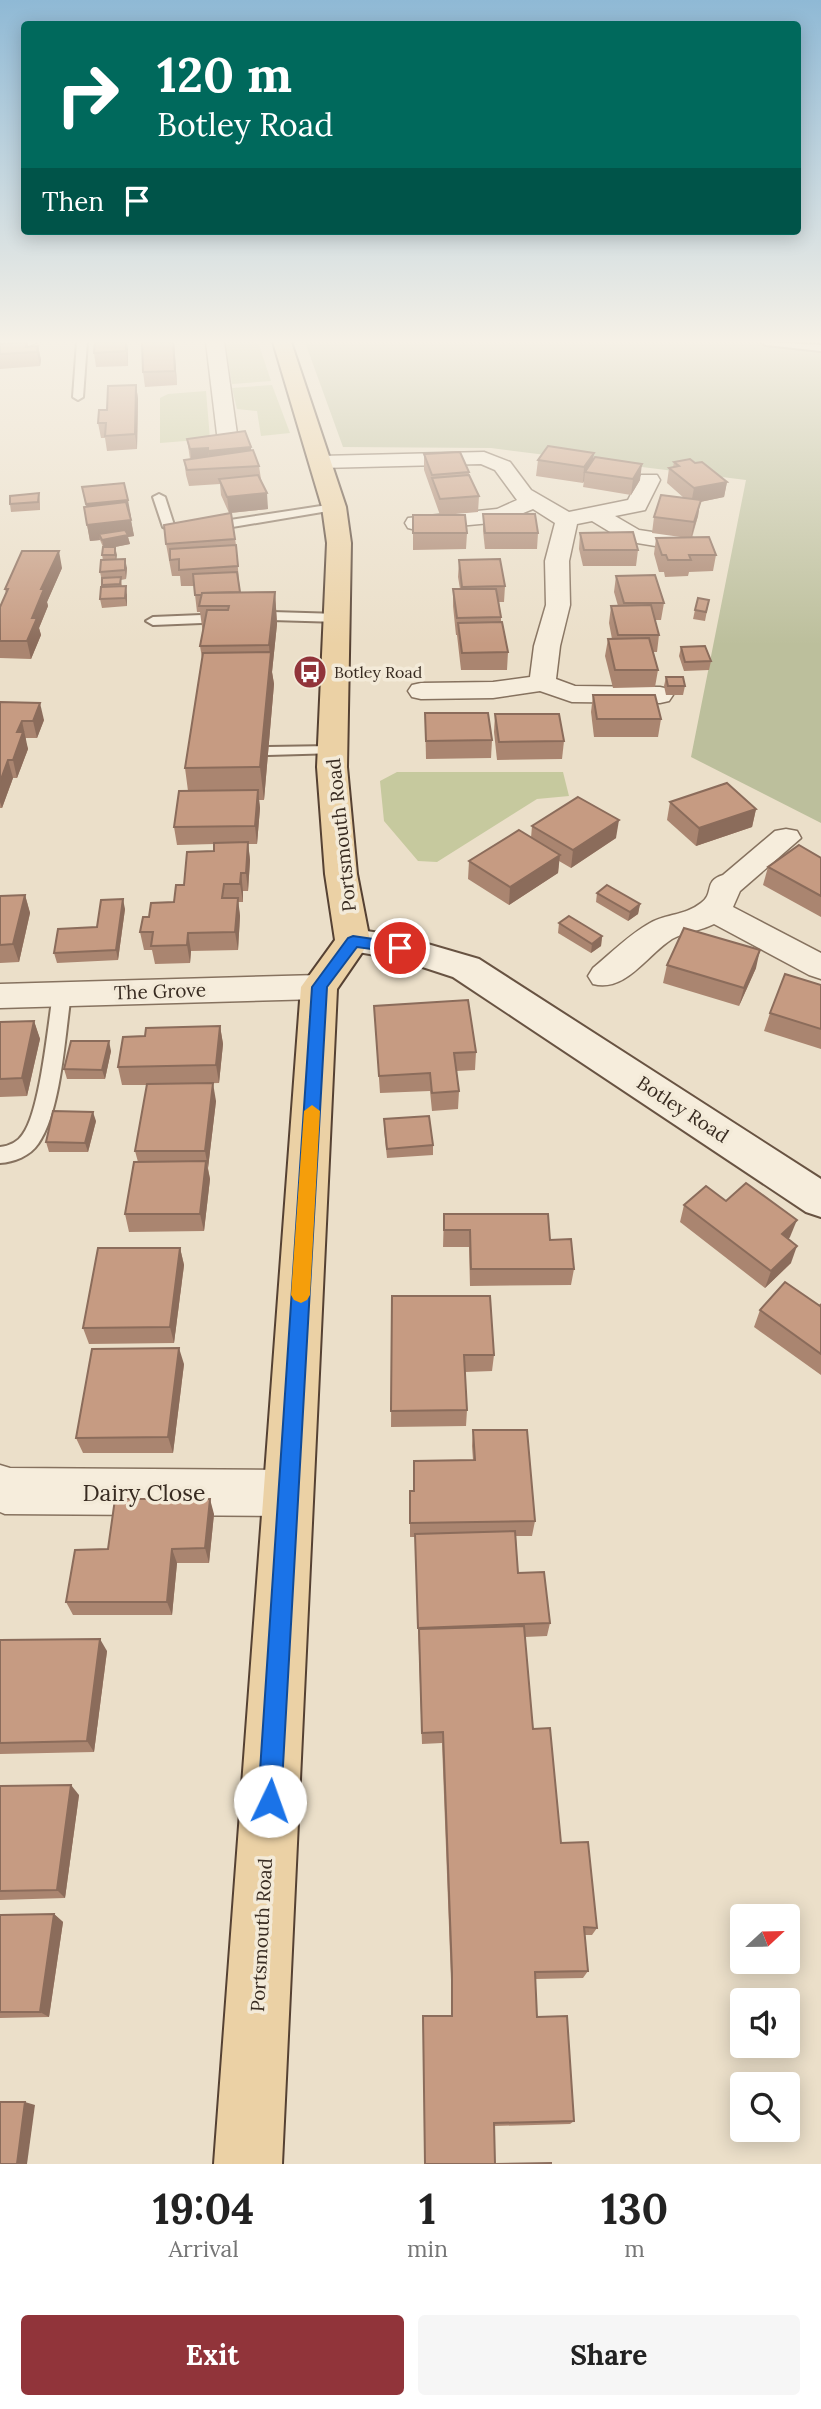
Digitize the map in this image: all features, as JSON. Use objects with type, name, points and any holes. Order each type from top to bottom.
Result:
[{"type":"main road","name":"Portsmouth Road","points":[[315,443],[334,508],[339,543],[339,618],[332,750],[341,873],[353,941]]},
{"type":"main road","points":[[319,987],[353,941]]},
{"type":"main road","name":"Botley Road","points":[[353,941],[400,948],[466,968],[821,1200]]},
{"type":"main road","name":"Portsmouth Road","points":[[248,2164],[319,987]]},
{"type":"street","points":[[321,462],[484,458],[503,466],[512,485],[532,501],[565,520],[637,505],[649,480]]},
{"type":"street","points":[[415,523],[500,514],[532,501]]},
{"type":"street","points":[[607,513],[633,536],[692,545]]},
{"type":"street","points":[[542,683],[547,646],[558,605],[557,561],[567,527],[565,520]]},
{"type":"street","points":[[421,691],[493,690],[542,683],[572,695],[660,695]]},
{"type":"street","points":[[605,976],[662,930],[691,922],[786,838]]},
{"type":"street","points":[[719,897],[821,967]]},
{"type":"street","name":"The Grove","points":[[0,996],[319,987]]},
{"type":"street","name":"Dairy Close","points":[[0,1487],[5,1490],[288,1493]]},
{"type":"lane","points":[[159,497],[169,527],[185,531],[334,508]]},
{"type":"lane","points":[[153,621],[272,616],[339,618]]},
{"type":"lane","points":[[268,751],[332,750]]},
{"type":"lane","points":[[0,1156],[13,1155],[31,1139],[40,1118],[62,995]]},
{"type":"green space","points":[[342,443],[821,443],[821,823],[691,757],[746,480],[491,448],[343,447]]},
{"type":"green space","points":[[397,772],[563,772],[569,796],[537,799],[437,862],[418,861],[384,821],[380,781]]},
{"type":"building","points":[[188,443],[249,443],[251,447],[208,451],[208,448],[190,449]]},
{"type":"building","points":[[548,446],[594,453],[584,467],[538,460]]},
{"type":"building","points":[[253,450],[259,466],[187,470],[184,460]]},
{"type":"building","points":[[460,452],[469,472],[432,475],[424,454]]},
{"type":"building","points":[[595,457],[642,464],[633,479],[585,472]]},
{"type":"building","points":[[690,459],[695,463],[702,462],[727,482],[694,488],[669,468],[679,466],[674,462]]},
{"type":"building","points":[[258,475],[267,493],[227,497],[219,479]]},
{"type":"building","points":[[469,475],[479,496],[440,499],[432,478]]},
{"type":"building","points":[[124,483],[128,500],[86,504],[82,487]]},
{"type":"building","points":[[39,493],[38,502],[10,504],[10,496]]},
{"type":"building","points":[[661,495],[701,500],[694,522],[654,517]]},
{"type":"building","points":[[126,502],[131,520],[87,525],[84,507]]},
{"type":"building","points":[[231,513],[235,539],[166,544],[164,525]]},
{"type":"building","points":[[483,514],[535,514],[538,533],[485,533]]},
{"type":"building","points":[[413,515],[465,515],[467,533],[413,533]]},
{"type":"building","points":[[125,530],[128,535],[102,540],[99,534]]},
{"type":"building","points":[[633,532],[638,550],[584,550],[580,533]]},
{"type":"building","points":[[709,537],[716,555],[689,555],[691,560],[668,560],[666,555],[662,555],[656,538]]},
{"type":"building","points":[[236,545],[238,566],[179,570],[179,559],[170,560],[170,549]]},
{"type":"building","points":[[103,547],[115,547],[115,555],[102,555]]},
{"type":"building","points":[[22,551],[59,551],[41,589],[44,589],[32,618],[37,618],[27,641],[0,641],[0,607]]},
{"type":"building","points":[[125,559],[125,570],[100,572],[101,560]]},
{"type":"building","points":[[500,559],[505,586],[462,587],[459,560]]},
{"type":"building","points":[[237,572],[240,592],[195,595],[193,574]]},
{"type":"building","points":[[655,575],[664,603],[624,603],[616,576]]},
{"type":"building","points":[[121,577],[120,584],[102,585],[102,578]]},
{"type":"building","points":[[126,586],[125,598],[100,599],[101,587]]},
{"type":"building","points":[[453,589],[496,589],[501,617],[457,618]]},
{"type":"building","points":[[275,592],[269,645],[200,646],[207,610],[228,610],[229,606],[199,606],[202,593]]},
{"type":"building","points":[[698,598],[709,600],[706,612],[695,610]]},
{"type":"building","points":[[651,605],[659,635],[618,635],[611,606]]},
{"type":"building","points":[[502,622],[508,652],[462,653],[458,623]]},
{"type":"building","points":[[649,638],[658,670],[615,670],[608,639]]},
{"type":"building","points":[[705,646],[711,661],[685,662],[681,647]]},
{"type":"building","points":[[271,652],[260,767],[185,768],[203,653]]},
{"type":"building","points":[[666,677],[683,677],[685,686],[668,686]]},
{"type":"building","points":[[593,695],[655,695],[661,719],[597,719]]},
{"type":"building","points":[[0,702],[40,703],[33,721],[22,721],[17,732],[23,732],[13,760],[8,760],[0,782]]},
{"type":"building","points":[[425,713],[488,713],[492,740],[426,741]]},
{"type":"building","points":[[495,714],[559,714],[564,741],[499,742]]},
{"type":"building","points":[[727,783],[756,809],[699,828],[670,802]]},
{"type":"building","points":[[258,790],[255,826],[174,827],[179,791]]},
{"type":"building","points":[[578,797],[619,820],[573,850],[532,826]]},
{"type":"building","points":[[519,830],[560,855],[510,887],[469,861]]},
{"type":"building","points":[[248,842],[246,873],[241,873],[240,884],[224,884],[222,898],[238,898],[235,932],[188,933],[187,945],[151,946],[153,932],[140,932],[143,917],[149,917],[151,903],[174,902],[176,885],[184,885],[187,852],[214,851],[214,843]]},
{"type":"building","points":[[799,845],[821,858],[821,896],[768,867]]},
{"type":"building","points":[[607,885],[640,904],[630,912],[597,893]]},
{"type":"building","points":[[25,895],[13,944],[0,945],[0,896]]},
{"type":"building","points":[[123,899],[116,950],[54,953],[58,929],[97,927],[101,900]]},
{"type":"building","points":[[569,916],[602,936],[592,944],[559,923]]},
{"type":"building","points":[[684,928],[760,950],[744,988],[667,965]]},
{"type":"building","points":[[785,974],[821,985],[821,1029],[770,1013]]},
{"type":"building","points":[[468,1000],[476,1052],[454,1053],[459,1091],[432,1093],[430,1073],[379,1076],[374,1006]]},
{"type":"building","points":[[34,1021],[22,1078],[0,1079],[0,1022]]},
{"type":"building","points":[[220,1026],[216,1065],[118,1067],[123,1037],[145,1036],[146,1028]]},
{"type":"building","points":[[71,1041],[109,1041],[102,1070],[64,1069]]},
{"type":"building","points":[[213,1083],[205,1151],[135,1151],[147,1084]]},
{"type":"building","points":[[53,1111],[93,1112],[85,1143],[46,1142]]},
{"type":"building","points":[[429,1116],[433,1145],[387,1149],[384,1119]]},
{"type":"building","points":[[206,1161],[200,1214],[125,1214],[134,1162]]},
{"type":"building","points":[[746,1183],[797,1220],[782,1234],[797,1246],[771,1271],[684,1205],[706,1186],[726,1201]]},
{"type":"building","points":[[444,1214],[548,1214],[550,1240],[571,1239],[574,1269],[471,1269],[470,1230],[444,1230]]},
{"type":"building","points":[[98,1248],[180,1248],[170,1327],[83,1328]]},
{"type":"building","points":[[785,1282],[820,1306],[821,1304],[821,1354],[760,1310]]},
{"type":"building","points":[[392,1296],[490,1296],[494,1355],[464,1355],[467,1410],[391,1411]]},
{"type":"building","points":[[179,1348],[168,1437],[76,1438],[92,1349]]},
{"type":"building","points":[[473,1430],[527,1430],[535,1521],[410,1523],[414,1461],[475,1460]]},
{"type":"building","points":[[115,1499],[210,1499],[205,1548],[172,1549],[167,1602],[66,1602],[75,1550],[108,1549]]},
{"type":"building","points":[[515,1531],[518,1573],[544,1572],[550,1623],[418,1628],[415,1534]]},
{"type":"building","points":[[524,1626],[533,1729],[550,1728],[561,1843],[588,1842],[597,1928],[584,1927],[588,1971],[535,1972],[537,2017],[567,2016],[574,2121],[494,2123],[495,2164],[425,2164],[423,2016],[452,2016],[452,1973],[443,1732],[422,1733],[419,1629]]},
{"type":"building","points":[[100,1639],[87,1741],[0,1743],[0,1640]]},
{"type":"building","points":[[71,1785],[57,1890],[0,1891],[0,1786]]},
{"type":"building","points":[[54,1914],[40,2012],[0,2012],[0,1915]]},
{"type":"building","points":[[0,2102],[25,2102],[17,2164],[0,2164]]},
{"type":"slow traffic","points":[[301,1295],[312,1111]]},
{"type":"place","name":"Botley Road","points":[[310,672]]},
{"type":"route","points":[[270,1801],[319,987],[353,941],[400,948]]}]
